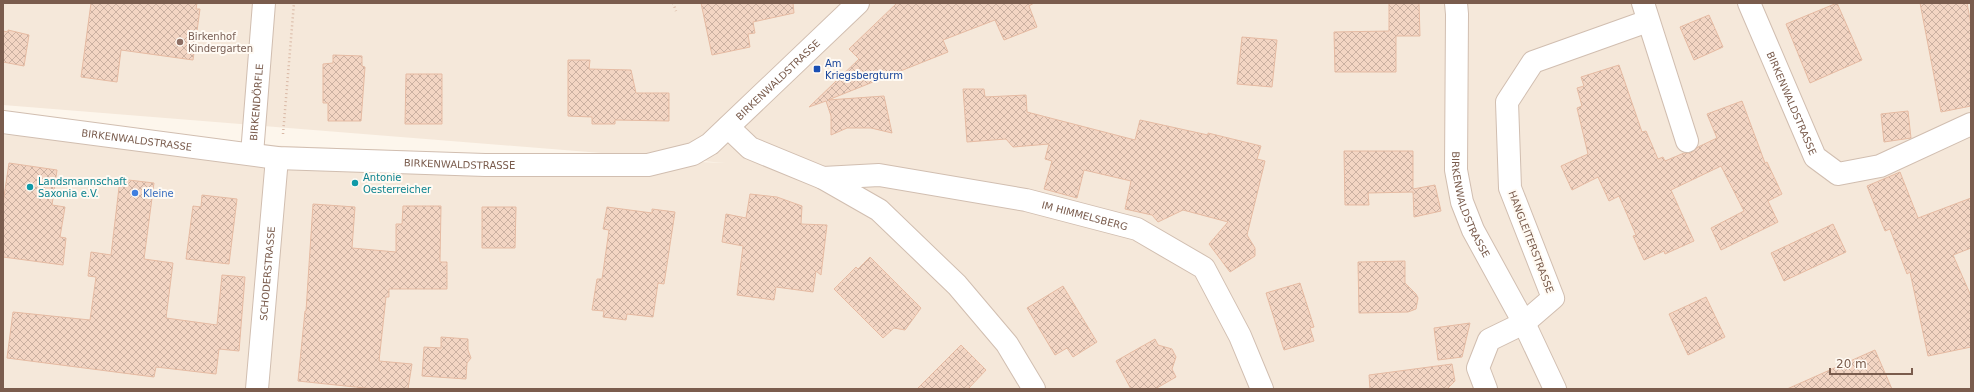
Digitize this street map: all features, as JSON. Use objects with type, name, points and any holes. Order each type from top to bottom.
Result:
[{"type":"street","name":"BIRKENDÖRFLE","points":[[252,154],[264,3]]},
{"type":"street","name":"BIRKENWALDSTRASSE","points":[[3,122],[279,158],[485,165],[648,165],[693,154],[710,144],[858,3]]},
{"type":"street","name":"BIRKENWALDSTRASSE","points":[[1456,3],[1456,170],[1462,202],[1473,230],[1524,322],[1555,389]]},
{"type":"street","name":"BIRKENWALDSTRASSE","points":[[1749,3],[1815,157],[1838,174],[1880,166],[1971,124]]},
{"type":"street","name":"HANGLEITERSTRASSE","points":[[1524,322],[1553,298],[1510,188],[1507,102],[1533,62],[1646,12],[1687,141]]},
{"type":"street","points":[[728,127],[750,148],[823,178],[879,210],[957,285],[1007,344],[1034,389]]},
{"type":"street","name":"SCHODERSTRASSE","points":[[256,389],[279,158]]},
{"type":"street","name":"IM HIMMELSBERG","points":[[823,178],[878,175],[1026,200],[1137,229],[1204,268],[1240,336],[1262,389]]},
{"type":"street","points":[[1486,389],[1478,368],[1489,340],[1524,322]]},
{"type":"path","points":[[279,158],[294,3]]},
{"type":"path","points":[[673,3],[676,12]]},
{"type":"shaded area","points":[[3,3],[1971,3],[1971,389],[3,389],[3,135],[726,163],[3,105]]},
{"type":"building","points":[[91,3],[197,3],[196,9],[200,9],[193,60],[121,50],[117,82],[81,77]]},
{"type":"building","points":[[701,3],[793,3],[794,13],[753,22],[755,33],[748,34],[750,47],[712,55]]},
{"type":"building","points":[[897,3],[1034,3],[1029,6],[1037,27],[1004,40],[995,20],[943,40],[948,52],[828,100],[884,96],[892,133],[871,128],[847,128],[831,135],[831,116],[826,101],[809,107],[859,59],[849,49]]},
{"type":"building","points":[[1389,3],[1419,3],[1420,36],[1396,36],[1396,72],[1335,72],[1334,32],[1389,31]]},
{"type":"building","points":[[1837,3],[1862,60],[1810,83],[1786,24]]},
{"type":"building","points":[[1920,3],[1967,3],[1971,24],[1971,106],[1941,112]]},
{"type":"building","points":[[1709,15],[1723,47],[1694,60],[1680,27]]},
{"type":"building","points":[[8,30],[29,35],[24,66],[3,62],[3,31],[8,32]]},
{"type":"building","points":[[1242,37],[1277,40],[1272,87],[1237,84]]},
{"type":"building","points":[[333,55],[362,56],[362,66],[365,67],[361,121],[328,121],[328,103],[323,103],[323,64],[333,63]]},
{"type":"building","points":[[568,60],[590,60],[589,69],[631,70],[636,93],[669,93],[669,121],[615,120],[615,124],[592,124],[592,117],[568,116]]},
{"type":"building","points":[[1619,65],[1642,132],[1646,131],[1658,159],[1663,157],[1665,161],[1684,153],[1691,153],[1698,147],[1717,138],[1707,114],[1742,101],[1765,163],[1767,162],[1782,194],[1768,201],[1778,222],[1721,250],[1711,228],[1744,211],[1721,166],[1671,190],[1694,241],[1665,254],[1664,251],[1644,260],[1633,236],[1636,235],[1619,196],[1609,201],[1598,177],[1572,190],[1561,166],[1588,154],[1577,108],[1582,106],[1577,88],[1584,86],[1581,77]]},
{"type":"building","points":[[406,74],[442,74],[442,124],[405,124]]},
{"type":"building","points":[[963,89],[984,89],[985,97],[1026,95],[1027,112],[1135,140],[1140,120],[1208,135],[1208,133],[1261,146],[1257,159],[1265,161],[1247,235],[1255,248],[1255,256],[1230,272],[1209,244],[1228,222],[1183,210],[1158,222],[1152,215],[1125,209],[1131,181],[1084,170],[1077,198],[1044,189],[1052,161],[1045,159],[1049,144],[1013,147],[1006,139],[967,142]]},
{"type":"building","points":[[1908,111],[1911,138],[1884,142],[1881,114]]},
{"type":"building","points":[[1344,151],[1413,151],[1413,189],[1435,185],[1441,211],[1414,217],[1413,192],[1368,193],[1369,205],[1345,205]]},
{"type":"building","points":[[9,163],[57,170],[52,205],[65,207],[60,237],[66,238],[63,265],[3,257],[3,203]]},
{"type":"building","points":[[1900,172],[1918,218],[1971,198],[1971,248],[1953,255],[1971,296],[1971,347],[1928,356],[1910,272],[1907,274],[1890,229],[1885,231],[1867,186]]},
{"type":"building","points":[[120,179],[154,183],[144,259],[173,263],[166,318],[217,325],[222,275],[245,277],[239,351],[219,349],[216,374],[156,367],[154,377],[7,358],[13,312],[90,320],[96,277],[88,276],[91,252],[111,255]]},
{"type":"building","points":[[750,194],[777,197],[802,206],[801,224],[827,225],[821,275],[816,271],[813,292],[776,287],[774,300],[737,295],[743,246],[722,242],[726,214],[746,218]]},
{"type":"building","points":[[202,195],[237,199],[229,264],[186,259],[193,206],[201,207]]},
{"type":"building","points":[[313,204],[355,207],[352,248],[396,252],[396,224],[402,224],[403,206],[441,206],[440,262],[447,262],[447,289],[389,289],[389,297],[386,297],[379,361],[412,364],[408,389],[374,389],[298,381],[306,311]]},
{"type":"building","points":[[482,207],[516,207],[515,248],[482,248]]},
{"type":"building","points":[[607,207],[652,213],[652,209],[675,212],[664,284],[658,283],[653,317],[627,314],[626,320],[603,317],[604,311],[592,310],[597,279],[602,279],[609,230],[603,229]]},
{"type":"building","points":[[1833,224],[1846,252],[1784,281],[1771,253]]},
{"type":"building","points":[[870,257],[921,308],[905,330],[894,328],[883,338],[834,289],[856,267],[858,269]]},
{"type":"building","points":[[1405,261],[1405,283],[1418,298],[1416,309],[1408,312],[1359,313],[1358,262]]},
{"type":"building","points":[[1300,283],[1314,327],[1310,328],[1314,341],[1284,350],[1266,293]]},
{"type":"building","points":[[1063,286],[1097,342],[1073,357],[1067,348],[1055,355],[1027,308]]},
{"type":"building","points":[[1706,297],[1725,337],[1688,355],[1669,314]]},
{"type":"building","points":[[1470,323],[1462,357],[1438,360],[1434,328]]},
{"type":"building","points":[[441,337],[468,339],[468,350],[471,358],[467,363],[466,379],[422,376],[424,347],[441,348]]},
{"type":"building","points":[[1155,339],[1158,345],[1172,349],[1176,357],[1172,369],[1176,377],[1155,389],[1131,389],[1116,361]]},
{"type":"building","points":[[961,345],[986,370],[968,389],[917,389]]},
{"type":"building","points":[[1875,350],[1892,389],[1787,389]]},
{"type":"building","points":[[1452,364],[1455,381],[1447,389],[1370,389],[1369,375]]},
{"type":"place","name":"Birkenhof Kindergarten","points":[[180,42]]},
{"type":"place","name":"Am Kriegsbergturm","points":[[817,69]]},
{"type":"place","name":"Antonie Oesterreicher","points":[[355,183]]},
{"type":"place","name":"Landsmannschaft Saxonia e.V.","points":[[30,187]]},
{"type":"place","name":"Kleine","points":[[135,193]]}]
